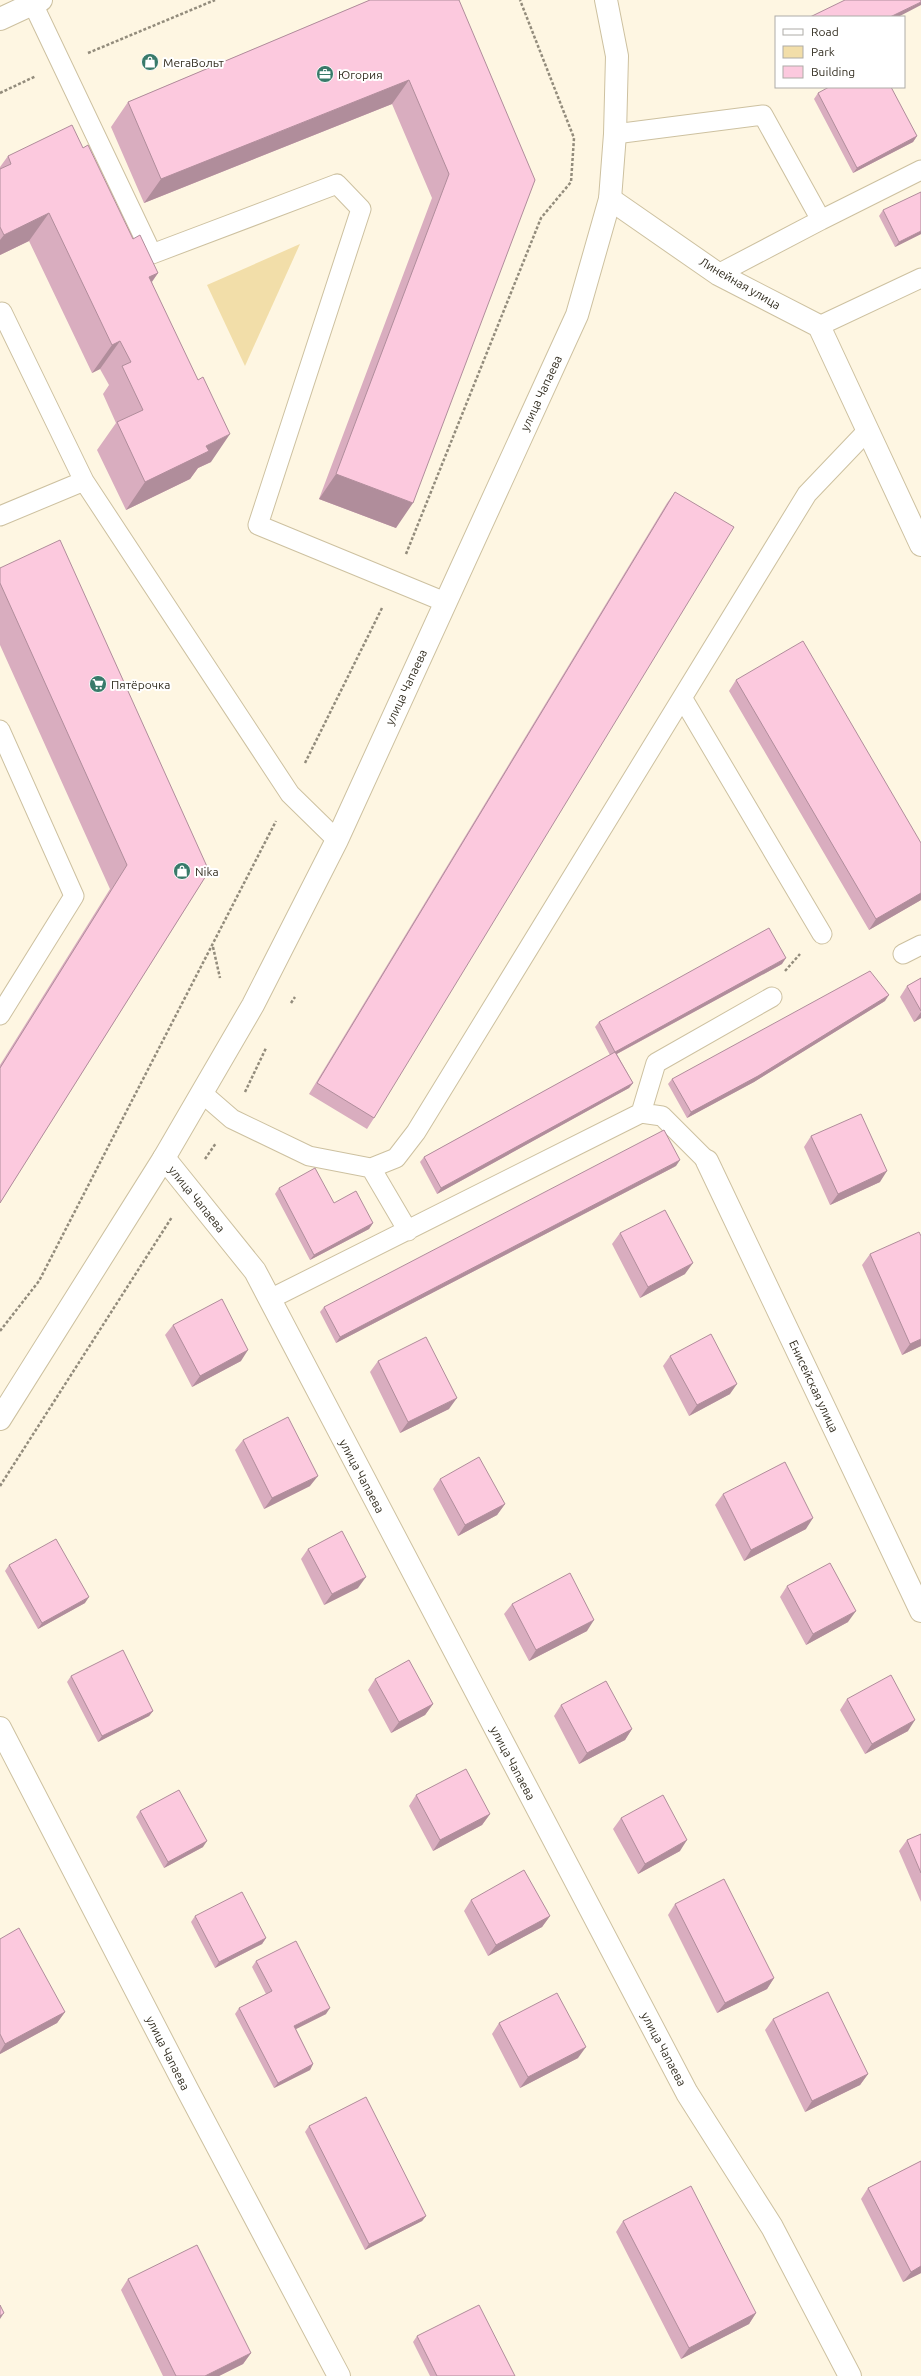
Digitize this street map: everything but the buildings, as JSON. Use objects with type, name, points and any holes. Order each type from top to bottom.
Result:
[{"type":"street","points":[[606,0],[617,56],[615,134],[610,199]]},
{"type":"street","points":[[0,19],[37,2]]},
{"type":"street","name":"Линейная улица","points":[[610,199],[718,274],[819,326]]},
{"type":"street","name":"улица Чапаева","points":[[0,1419],[164,1158],[202,1093],[253,1005],[337,840],[576,315],[610,199]]},
{"type":"street","points":[[819,326],[921,545]]},
{"type":"street","name":"улица Чапаева","points":[[164,1158],[255,1271],[687,2094],[772,2227],[850,2376]]},
{"type":"street","name":"Енисейская улица","points":[[707,1161],[921,1611]]},
{"type":"street","name":"улица Чапаева","points":[[0,1728],[339,2376]]},
{"type":"lane","points":[[37,2],[62,64],[152,254],[337,184],[361,209],[258,525],[445,602]]},
{"type":"lane","points":[[615,134],[763,115],[821,220]]},
{"type":"lane","points":[[718,274],[921,170]]},
{"type":"lane","points":[[819,326],[921,278]]},
{"type":"lane","points":[[0,313],[2,312],[84,481],[290,794],[337,840]]},
{"type":"lane","points":[[202,1093],[232,1119],[309,1156],[371,1168],[396,1158],[416,1132],[683,699],[807,494],[868,430]]},
{"type":"lane","points":[[0,516],[84,481]]},
{"type":"lane","points":[[683,699],[822,934]]},
{"type":"lane","points":[[0,730],[74,896],[0,1015]]},
{"type":"lane","points":[[903,954],[921,945]]},
{"type":"lane","points":[[641,1113],[656,1063],[772,997]]},
{"type":"lane","points":[[270,1299],[641,1113],[662,1116],[707,1161]]},
{"type":"lane","points":[[371,1168],[408,1231]]},
{"type":"path","points":[[0,93],[62,64],[215,0]]},
{"type":"path","points":[[0,1331],[39,1281],[213,947],[396,581],[541,218],[571,182],[574,138],[520,0]]},
{"type":"path","points":[[772,997],[785,970],[796,957],[822,934]]},
{"type":"path","points":[[213,947],[220,978]]},
{"type":"path","points":[[287,1010],[295,997]]},
{"type":"path","points":[[0,1486],[171,1221],[186,1187],[232,1119],[269,1043]]},
{"type":"green space","points":[[300,244],[245,366],[207,285]]},
{"type":"place","name":"МегаВольт","points":[[150,62]]},
{"type":"place","name":"Югория","points":[[325,74]]},
{"type":"place","name":"Пятёрочка","points":[[98,684]]},
{"type":"place","name":"Nika","points":[[182,871]]}]
